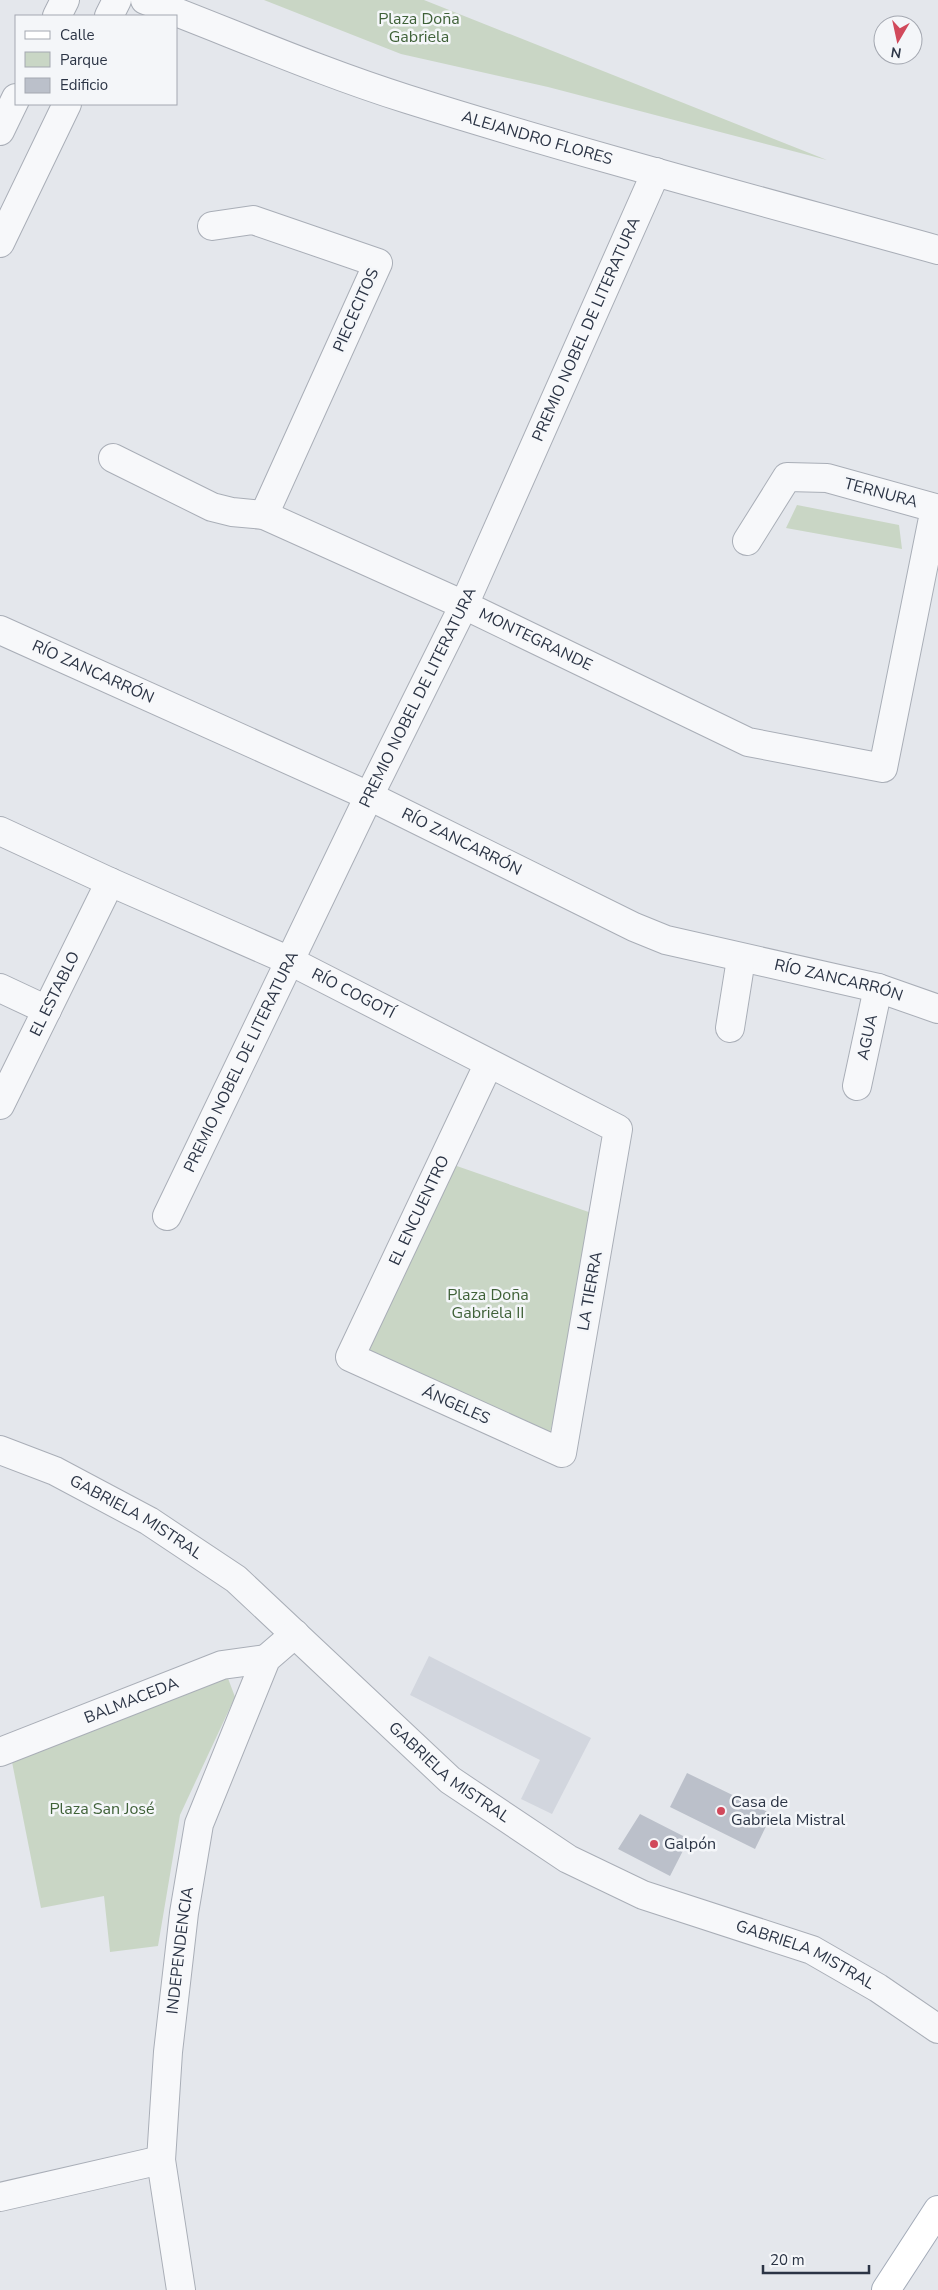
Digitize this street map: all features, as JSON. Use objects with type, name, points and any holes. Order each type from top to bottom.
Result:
[{"type":"main road","points":[[886,2290],[938,2210]]},
{"type":"street","points":[[58,15],[65,0]]},
{"type":"street","points":[[110,15],[117,0]]},
{"type":"street","name":"ALEJANDRO FLORES","points":[[145,0],[339,75],[406,98],[656,172],[938,250]]},
{"type":"street","points":[[0,131],[15,100]]},
{"type":"street","points":[[0,242],[67,105]]},
{"type":"street","name":"PREMIO NOBEL DE LITERATURA","points":[[167,1216],[369,796],[464,606],[656,172]]},
{"type":"street","name":"PIECECITOS","points":[[212,226],[253,220],[378,263],[264,515]]},
{"type":"street","name":"MONTEGRANDE","points":[[113,458],[212,507],[232,512],[264,515],[464,606],[748,742],[883,768]]},
{"type":"street","name":"TERNURA","points":[[747,542],[787,477],[827,478],[935,508],[883,768]]},
{"type":"street","name":"RÍO ZANCARRÓN","points":[[0,630],[369,796],[634,927],[666,940],[741,959],[826,975],[878,988],[938,1009]]},
{"type":"street","name":"RÍO COGOTÍ","points":[[0,831],[290,962],[488,1065],[618,1129]]},
{"type":"street","name":"EL ESTABLO","points":[[0,1105],[110,882]]},
{"type":"street","points":[[730,1028],[741,959]]},
{"type":"street","points":[[0,988],[47,1010]]},
{"type":"street","name":"AGUA","points":[[856,1086],[878,988]]},
{"type":"street","name":"EL ENCUENTRO","points":[[350,1357],[488,1065]]},
{"type":"street","name":"LA TIERRA","points":[[562,1453],[618,1129]]},
{"type":"street","name":"ÁNGELES","points":[[350,1357],[562,1453]]},
{"type":"street","name":"GABRIELA MISTRAL","points":[[0,1450],[55,1471],[149,1521],[236,1579],[450,1780],[568,1859],[644,1895],[812,1950],[878,1988],[938,2029]]},
{"type":"street","name":"INDEPENDENCIA","points":[[181,2290],[161,2160],[168,2052],[184,1914],[199,1824],[266,1659],[294,1634]]},
{"type":"street","name":"BALMACEDA","points":[[0,1752],[222,1665],[266,1659]]},
{"type":"street","points":[[0,2197],[161,2160]]},
{"type":"shaded area","points":[[429,1656],[591,1738],[552,1814],[521,1799],[540,1760],[410,1695]]},
{"type":"green space","name":"Plaza Doña Gabriela","points":[[264,0],[424,0],[827,160],[548,87],[401,54]]},
{"type":"green space","points":[[797,505],[899,525],[902,549],[786,528]]},
{"type":"green space","name":"Plaza Doña Gabriela II","points":[[451,1164],[603,1217],[550,1433],[366,1349]]},
{"type":"green space","name":"Plaza San José","points":[[226,1673],[235,1697],[180,1815],[158,1946],[110,1952],[104,1896],[41,1908],[12,1762]]},
{"type":"building","name":"Casa de Gabriela Mistral","points":[[687,1773],[772,1814],[755,1849],[670,1807]]},
{"type":"building","name":"Galpón","points":[[640,1814],[689,1839],[670,1876],[618,1849]]},
{"type":"place","name":"Casa de Gabriela Mistral","points":[[721,1811]]},
{"type":"place","name":"Galpón","points":[[654,1844]]}]
